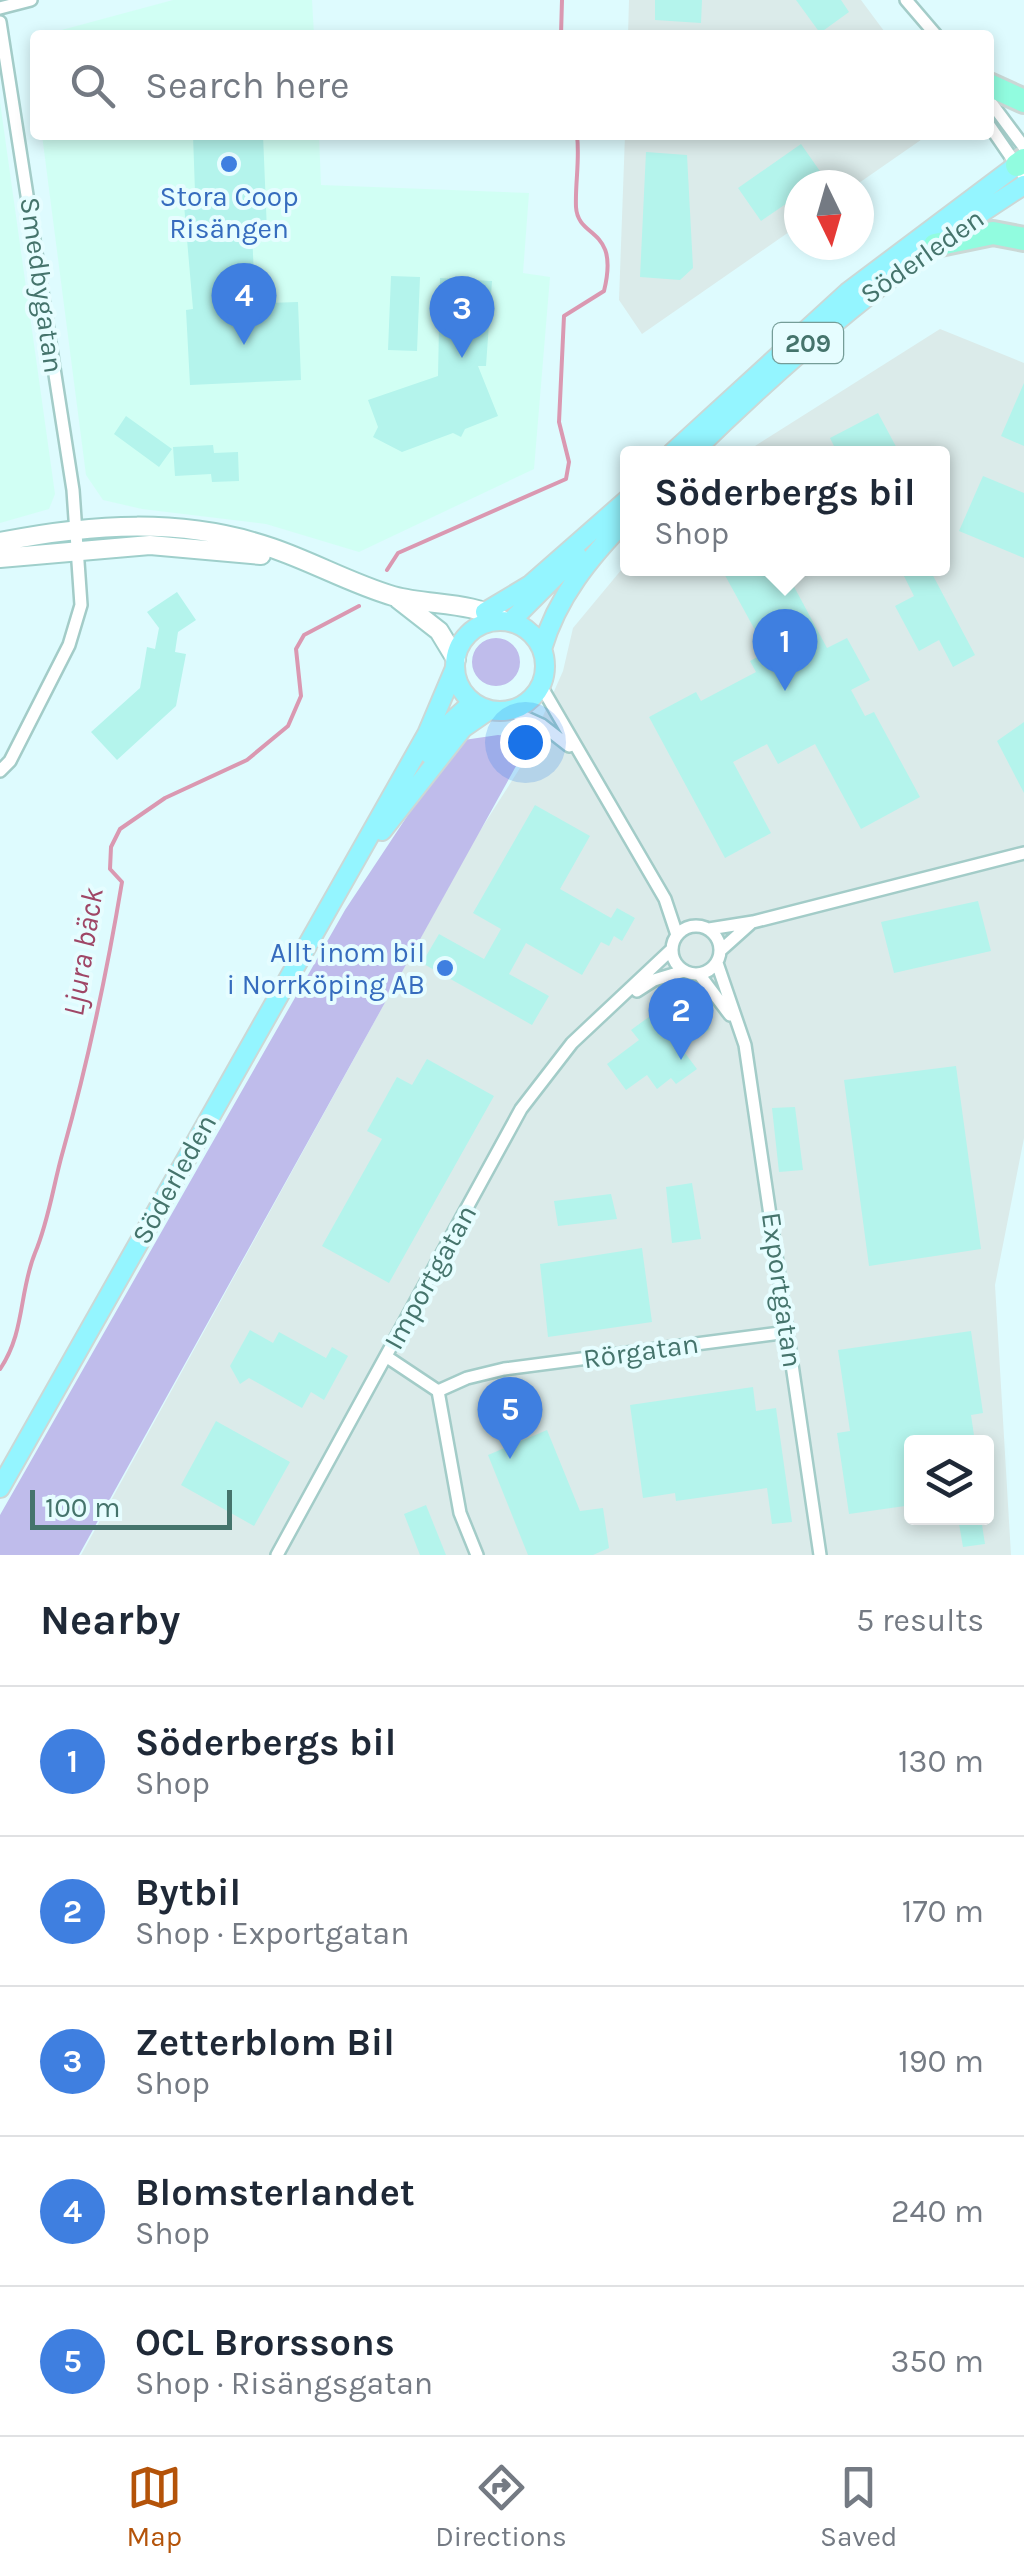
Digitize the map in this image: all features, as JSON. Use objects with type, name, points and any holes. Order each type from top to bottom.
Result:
[{"type":"highway","points":[[994,87],[1024,101]]},
{"type":"highway","points":[[935,245],[992,233],[1024,239]]},
{"type":"main road","name":"Söderleden","points":[[701,446],[844,312],[935,245],[1022,167]]},
{"type":"main road","name":"Söderleden","points":[[681,446],[848,292],[1022,167]]},
{"type":"main road","points":[[485,612],[530,585],[620,506]]},
{"type":"main road","points":[[455,664],[469,633],[485,623],[507,621],[553,582],[620,508]]},
{"type":"main road","points":[[542,650],[552,619],[576,578],[620,527]]},
{"type":"main road","points":[[0,542],[78,528],[194,530],[234,537],[393,596],[485,612],[526,628],[542,650],[546,668],[540,686],[528,702],[509,710],[481,706],[464,692],[439,631],[393,596]]},
{"type":"main road","points":[[0,558],[79,549],[184,545],[316,566]]},
{"type":"main road","name":"Söderleden","points":[[0,1488],[427,734],[455,664]]},
{"type":"main road","name":"Söderleden","points":[[350,870],[382,831],[440,736],[481,706]]},
{"type":"street","points":[[0,8],[31,0]]},
{"type":"street","points":[[906,0],[928,30]]},
{"type":"street","name":"Smedbygatan","points":[[0,22],[78,528],[81,606],[76,631],[10,760],[0,771]]},
{"type":"street","points":[[994,110],[1022,167]]},
{"type":"street","points":[[994,132],[1022,167]]},
{"type":"street","points":[[540,686],[665,899],[676,935],[672,949],[675,962],[684,971],[699,974],[754,922]]},
{"type":"street","points":[[509,710],[542,725],[577,753]]},
{"type":"street","points":[[665,899],[693,926],[708,929],[754,922],[1024,854]]},
{"type":"street","points":[[676,935],[693,926]]},
{"type":"street","points":[[708,929],[719,956]]},
{"type":"street","name":"Importgatan","points":[[277,1555],[521,1109],[542,1078],[672,949]]},
{"type":"street","name":"Exportgatan","points":[[719,956],[746,1045],[820,1555]]},
{"type":"street","name":"Importgatan","points":[[604,1013],[654,980],[684,971]]},
{"type":"street","name":"Exportgatan","points":[[699,974],[738,1027]]},
{"type":"street","name":"Rörgatan","points":[[438,1392],[467,1378],[504,1369],[788,1332]]},
{"type":"street","points":[[387,1357],[438,1392],[460,1513],[477,1555]]},
{"type":"shaded area","points":[[173,0],[312,0],[314,30],[62,30]]},
{"type":"shaded area","points":[[629,0],[861,0],[883,30],[628,30]]},
{"type":"shaded area","points":[[0,102],[55,494],[49,509],[0,523]]},
{"type":"shaded area","points":[[43,140],[319,140],[321,185],[529,193],[523,273],[550,277],[534,469],[359,552],[266,524],[142,509],[103,500],[86,475]]},
{"type":"shaded area","points":[[625,140],[921,140],[874,172],[784,170],[784,235],[642,334],[619,300]]},
{"type":"shaded area","points":[[940,329],[1024,363],[1024,1138],[995,1285],[1011,1555],[81,1555],[476,837],[520,768],[563,671],[573,628],[620,571],[620,576],[950,576],[950,446],[755,446]]},
{"type":"shaded area","points":[[496,638],[513,645],[520,662],[513,679],[496,686],[479,679],[472,662],[479,645]]},
{"type":"shaded area","points":[[498,735],[531,739],[79,1555],[0,1555],[0,1515],[345,910],[457,741]]},
{"type":"building","points":[[655,0],[702,0],[701,23],[655,20]]},
{"type":"building","points":[[796,0],[841,0],[849,12],[824,30],[818,30]]},
{"type":"building","points":[[193,140],[263,140],[267,231],[252,231],[254,278],[267,277],[268,303],[298,302],[301,380],[190,385],[186,310],[193,309],[183,193],[195,192]]},
{"type":"building","points":[[801,144],[819,170],[784,170],[784,205],[761,221],[738,188]]},
{"type":"building","points":[[646,152],[687,155],[693,268],[680,280],[640,277]]},
{"type":"building","points":[[391,276],[420,277],[417,351],[388,350]]},
{"type":"building","points":[[440,278],[492,281],[486,366],[478,366],[498,416],[465,429],[461,437],[453,433],[402,452],[373,437],[378,427],[368,400],[438,376]]},
{"type":"building","points":[[1024,383],[1024,446],[1001,436]]},
{"type":"building","points":[[878,413],[896,446],[834,446],[830,438]]},
{"type":"building","points":[[126,416],[172,449],[159,467],[114,434]]},
{"type":"building","points":[[213,445],[214,453],[238,452],[239,481],[212,482],[211,474],[175,476],[173,447]]},
{"type":"building","points":[[983,476],[1024,493],[1024,558],[959,531]]},
{"type":"building","points":[[725,576],[788,576],[827,648],[847,638],[870,680],[851,690],[865,716],[874,712],[920,797],[861,829],[815,744],[778,764],[767,744],[733,762],[771,833],[725,858],[649,717],[696,692],[701,701],[756,672],[750,661],[767,652]]},
{"type":"building","points":[[904,576],[933,576],[975,655],[953,667],[939,640],[919,651],[895,606],[914,596]]},
{"type":"building","points":[[177,592],[196,620],[178,632],[175,652],[186,654],[176,706],[117,760],[91,732],[140,688],[147,647],[155,649],[159,628],[147,612]]},
{"type":"building","points":[[1024,722],[1024,793],[997,741]]},
{"type":"building","points":[[535,805],[590,836],[560,889],[611,918],[617,908],[635,918],[622,941],[614,936],[609,946],[601,942],[582,975],[526,943],[509,974],[549,996],[532,1025],[422,963],[439,934],[484,959],[501,929],[473,913]]},
{"type":"building","points":[[978,901],[991,951],[894,973],[881,922]]},
{"type":"building","points":[[683,992],[710,1029],[682,1049],[697,1069],[676,1084],[671,1078],[657,1089],[647,1075],[626,1090],[607,1064],[639,1040],[631,1030]]},
{"type":"building","points":[[427,1059],[494,1096],[389,1283],[322,1246],[382,1139],[367,1131],[397,1077],[412,1085]]},
{"type":"building","points":[[956,1066],[981,1249],[869,1266],[844,1080]]},
{"type":"building","points":[[795,1107],[803,1170],[779,1172],[772,1108]]},
{"type":"building","points":[[692,1183],[701,1239],[672,1243],[666,1187]]},
{"type":"building","points":[[611,1194],[617,1219],[558,1226],[554,1201]]},
{"type":"building","points":[[642,1248],[652,1322],[548,1337],[540,1264]]},
{"type":"building","points":[[250,1330],[273,1343],[279,1332],[326,1358],[332,1347],[348,1356],[324,1400],[311,1392],[302,1408],[249,1378],[240,1384],[230,1366]]},
{"type":"building","points":[[971,1331],[983,1413],[971,1415],[974,1435],[904,1435],[904,1506],[849,1514],[837,1433],[850,1431],[838,1350]]},
{"type":"building","points":[[753,1387],[756,1411],[776,1408],[792,1522],[772,1524],[767,1488],[676,1501],[675,1493],[643,1498],[630,1405]]},
{"type":"building","points":[[216,1421],[290,1462],[254,1526],[181,1485]]},
{"type":"building","points":[[547,1430],[580,1511],[603,1508],[609,1548],[593,1555],[528,1555],[488,1455]]},
{"type":"building","points":[[426,1505],[446,1555],[420,1555],[404,1514]]},
{"type":"building","points":[[959,1525],[982,1525],[985,1544],[963,1547]]},
{"type":"waterway","name":"Ljura bäck","points":[[561,30],[562,0]]},
{"type":"waterway","name":"Ljura bäck","points":[[387,570],[398,553],[566,479],[569,462],[559,422],[564,316],[604,291],[607,270],[603,245],[578,217],[577,140]]},
{"type":"waterway","name":"Ljura bäck","points":[[0,1369],[18,1327],[96,1017],[122,882],[110,869],[111,847],[120,829],[165,798],[247,760],[288,726],[301,696],[296,649],[304,635],[359,606]]},
{"type":"place","name":"Stora Coop Risängen","points":[[229,164]]},
{"type":"place","name":"Blomsterlandet","points":[[244,345]]},
{"type":"place","name":"Zetterblom Bil","points":[[462,358]]},
{"type":"place","name":"Söderbergs bil","points":[[785,691]]},
{"type":"place","name":"Allt inom bil i Norrköping AB","points":[[445,968]]},
{"type":"place","name":"Bytbil","points":[[681,1060]]},
{"type":"place","name":"OCL Brorssons","points":[[510,1459]]}]
